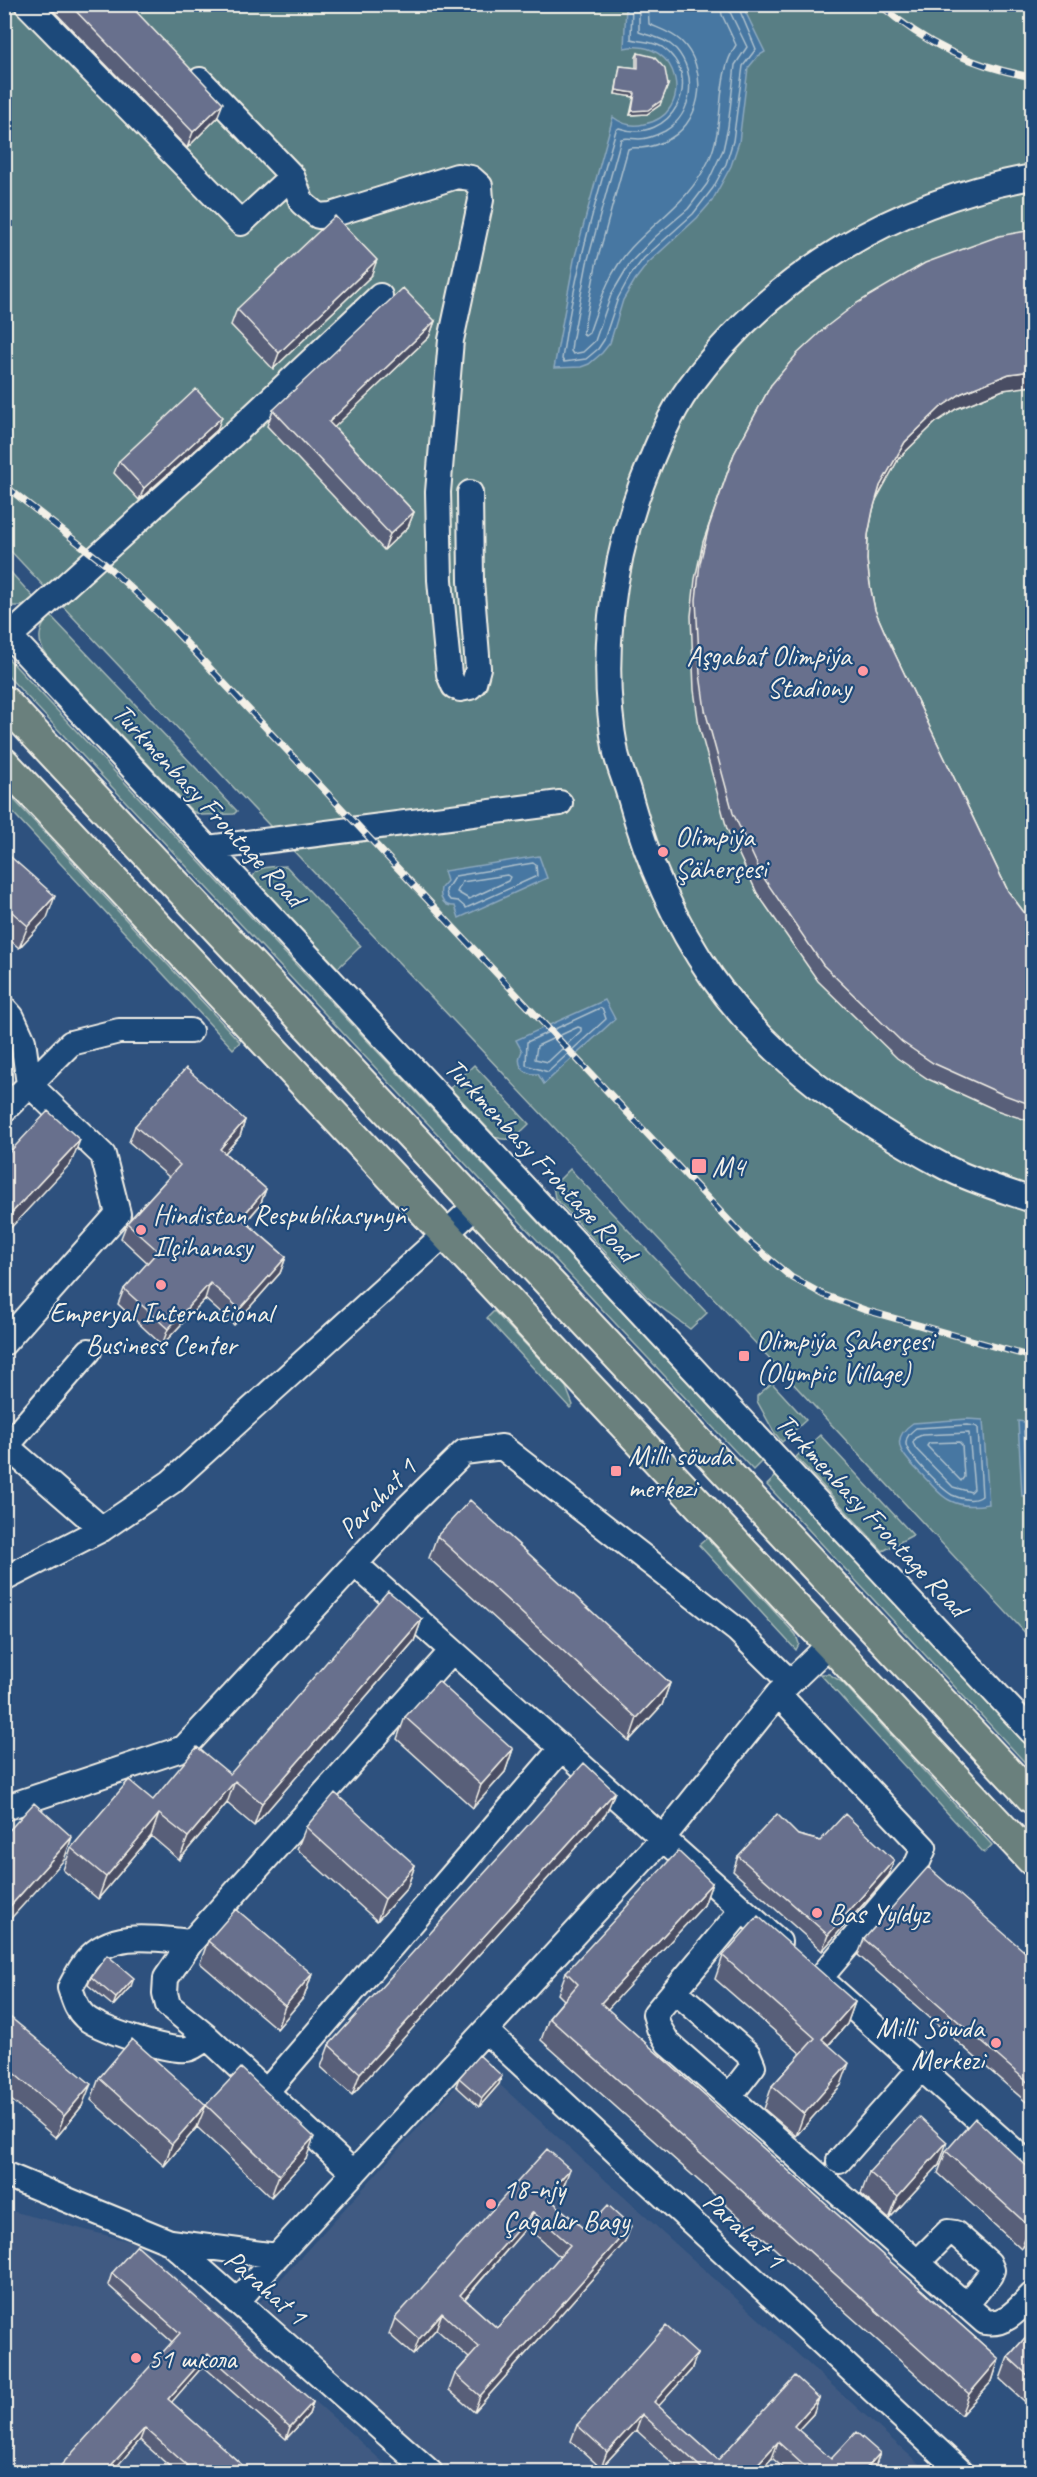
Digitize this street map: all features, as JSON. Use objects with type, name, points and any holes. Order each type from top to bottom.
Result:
[{"type":"main road","points":[[4,701],[1032,1798]]},
{"type":"main road","points":[[4,763],[1032,1860]]},
{"type":"street","points":[[27,4],[241,223],[292,176]]},
{"type":"street","points":[[185,64],[292,176],[302,203],[318,216],[331,215],[457,176],[471,178],[480,186],[481,200],[451,340],[438,492],[440,580],[449,674],[454,686],[460,689],[470,687],[474,683],[478,668],[471,581],[470,493]]},
{"type":"street","points":[[1032,177],[960,194],[920,208],[844,246],[808,269],[775,296],[743,324],[714,356],[688,389],[668,424],[635,503],[615,585],[610,628],[609,670],[616,755],[652,869],[691,944],[714,980],[740,1013],[784,1058],[833,1099],[947,1168],[1032,1200]]},
{"type":"street","points":[[7,633],[238,430],[380,296]]},
{"type":"street","name":"Turkmenbasy Frontage Road","points":[[7,633],[1032,1732]]},
{"type":"street","points":[[208,848],[560,803]]},
{"type":"street","points":[[4,1008],[12,1017],[23,1041],[29,1084],[103,1155],[117,1214],[4,1344]]},
{"type":"street","points":[[4,1110],[71,1043],[119,1031],[190,1031]]},
{"type":"street","points":[[4,1579],[102,1529],[171,1482],[477,1204]]},
{"type":"street","points":[[89,1351],[5,1446],[102,1529]]},
{"type":"street","name":"Parahat 1","points":[[4,1808],[184,1748],[403,1512],[464,1452],[502,1447],[737,1630],[784,1688]]},
{"type":"street","points":[[355,1564],[1032,2167]]},
{"type":"street","name":"Parahat 1","points":[[4,2174],[170,2242],[277,2256],[662,1839],[784,1688],[831,1644]]},
{"type":"street","points":[[354,2173],[207,2037],[168,2005],[165,1993],[166,1978],[191,1942],[452,1651]]},
{"type":"street","points":[[784,1688],[924,1848],[917,1864],[806,1966]]},
{"type":"street","points":[[266,2092],[562,1748]]},
{"type":"street","points":[[742,1910],[655,2014],[658,2028],[668,2043],[985,2322],[993,2323],[1004,2320],[1032,2295]]},
{"type":"street","points":[[191,1942],[138,1937],[112,1941],[87,1959],[70,1988],[76,2006],[86,2019],[135,2039],[164,2047],[188,2049],[207,2037]]},
{"type":"street","points":[[675,1991],[748,2054],[752,2061],[753,2066],[729,2097]]},
{"type":"street","name":"Parahat 1","points":[[486,2031],[961,2472]]},
{"type":"street","points":[[839,2161],[921,2068]]},
{"type":"street","points":[[918,2262],[948,2232],[955,2233],[989,2263],[992,2270],[990,2275],[966,2305]]},
{"type":"street","name":"Parahat 1","points":[[170,2242],[430,2472]]},
{"type":"street","points":[[237,2302],[277,2256]]},
{"type":"shaded area","name":"18-njy Çagalar Bagy","points":[[499,2084],[928,2472],[448,2472],[260,2302],[456,2086],[479,2107]]},
{"type":"shaded area","name":"51 школа","points":[[4,2209],[140,2244],[394,2472],[5,2472]]},
{"type":"green space","name":"Olimpiýa Şäherçesi","points":[[5,5],[1032,5],[1032,1640],[584,1159],[5,545]]},
{"type":"green space","points":[[5,566],[34,598],[21,606],[5,606]]},
{"type":"green space","points":[[50,615],[237,811],[234,814],[201,815],[192,811],[46,655],[40,634]]},
{"type":"green space","points":[[5,655],[762,1461],[753,1470],[5,673]]},
{"type":"green space","points":[[5,790],[240,1042],[233,1049],[5,804]]},
{"type":"green space","points":[[286,866],[361,946],[338,968],[253,878],[261,869]]},
{"type":"green space","points":[[474,1065],[529,1124],[514,1137],[501,1139],[496,1137],[450,1088]]},
{"type":"green space","points":[[570,1169],[707,1313],[690,1329],[647,1297],[555,1198],[553,1186]]},
{"type":"green space","points":[[494,1311],[566,1387],[573,1405],[570,1408],[487,1318]]},
{"type":"green space","points":[[772,1383],[806,1420],[782,1442],[757,1401],[757,1396]]},
{"type":"green space","points":[[820,1435],[913,1535],[883,1551],[796,1457]]},
{"type":"green space","points":[[776,1476],[1032,1751],[1032,1770],[767,1485]]},
{"type":"green space","points":[[707,1538],[796,1635],[799,1644],[796,1650],[699,1545]]},
{"type":"green space","points":[[820,1674],[829,1674],[842,1682],[992,1845],[984,1853]]},
{"type":"water","points":[[626,5],[742,5],[765,52],[758,56],[748,68],[739,142],[731,166],[712,201],[648,263],[635,280],[623,300],[610,343],[602,353],[589,364],[581,367],[554,368],[574,260],[613,117],[636,125],[660,118],[671,107],[676,93],[675,78],[669,64],[658,54],[643,47],[624,48]]},
{"type":"water","points":[[539,856],[547,878],[459,918],[455,906],[445,904],[442,899],[441,888],[447,881],[444,871]]},
{"type":"water","points":[[605,1000],[615,1019],[544,1084],[538,1074],[524,1071],[519,1060],[522,1051],[516,1040]]},
{"type":"water","points":[[983,1420],[989,1504],[965,1505],[947,1499],[907,1459],[900,1445],[900,1438],[904,1430],[913,1423]]},
{"type":"water","points":[[1018,1421],[1032,1423],[1032,1495],[1022,1496]]},
{"type":"building","points":[[69,4],[129,4],[223,103],[193,132]]},
{"type":"building","points":[[638,53],[654,57],[665,69],[668,85],[662,100],[648,110],[632,111],[635,93],[616,90],[620,66],[638,68]]},
{"type":"building","points":[[335,216],[377,260],[279,353],[237,309]]},
{"type":"building","name":"Aşgabat Olimpiýa Stadiony","points":[[1032,230],[1032,371],[1009,374],[962,393],[941,407],[905,442],[880,486],[868,535],[867,560],[875,610],[885,633],[1008,891],[1032,921],[1032,1105],[933,1063],[902,1042],[823,965],[763,877],[733,813],[705,710],[700,674],[696,600],[700,563],[709,526],[734,454],[771,385],[797,354],[857,303],[925,263],[999,236]]},
{"type":"building","points":[[403,288],[435,321],[329,422],[414,512],[390,534],[273,410]]},
{"type":"building","points":[[196,389],[222,417],[144,488],[119,461]]},
{"type":"building","points":[[4,851],[55,896],[28,926],[4,905]]},
{"type":"building","points":[[186,1068],[245,1120],[220,1149],[266,1189],[241,1218],[286,1257],[240,1309],[210,1283],[168,1329],[124,1289],[158,1251],[127,1223],[180,1165],[135,1126]]},
{"type":"building","points":[[48,1111],[80,1140],[4,1221],[4,1158]]},
{"type":"building","points":[[470,1500],[670,1683],[637,1718],[437,1536]]},
{"type":"building","points":[[388,1591],[422,1619],[262,1803],[235,1781],[188,1837],[159,1814],[106,1877],[71,1848],[129,1780],[153,1800],[197,1747],[230,1774]]},
{"type":"building","points":[[438,1681],[513,1749],[481,1785],[405,1717]]},
{"type":"building","points":[[584,1763],[615,1792],[360,2073],[329,2045]]},
{"type":"building","points":[[335,1793],[415,1865],[385,1899],[306,1827]]},
{"type":"building","points":[[34,1803],[72,1837],[4,1913],[4,1836]]},
{"type":"building","name":"Bas Yyldyz","points":[[777,1814],[798,1835],[820,1841],[845,1814],[894,1860],[828,1935],[738,1856]]},
{"type":"building","points":[[678,1851],[712,1883],[601,2003],[999,2359],[969,2394],[549,2018],[578,1984],[566,1972]]},
{"type":"building","name":"Milli Söwda Merkezi","points":[[928,1867],[1032,1958],[1032,2086],[864,1939]]},
{"type":"building","points":[[236,1909],[312,1974],[285,2006],[208,1941]]},
{"type":"building","points":[[758,1916],[855,2002],[822,2039],[849,2063],[804,2114],[772,2086],[815,2038],[723,1956]]},
{"type":"building","points":[[107,1955],[134,1978],[116,1998],[91,1977]]},
{"type":"building","points":[[4,2012],[91,2084],[64,2116],[4,2065]]},
{"type":"building","points":[[132,2039],[206,2105],[172,2144],[99,2078]]},
{"type":"building","points":[[479,2055],[502,2076],[482,2098],[459,2078]]},
{"type":"building","points":[[241,2068],[314,2137],[279,2175],[206,2105]]},
{"type":"building","points":[[920,2117],[947,2142],[898,2197],[869,2172]]},
{"type":"building","points":[[975,2118],[1032,2171],[1032,2223],[1030,2227],[946,2151]]},
{"type":"building","points":[[547,2149],[570,2169],[546,2196],[585,2230],[608,2205],[631,2226],[480,2396],[455,2374],[479,2347],[442,2313],[419,2339],[395,2318]],"holes":[[[533,2212],[570,2245],[497,2328],[460,2295]]]},
{"type":"building","points":[[137,2245],[313,2402],[290,2427],[208,2354],[168,2399],[250,2472],[190,2472],[192,2470],[145,2428],[105,2472],[55,2472],[180,2333],[112,2273]]},
{"type":"building","points":[[666,2326],[697,2354],[654,2402],[718,2460],[795,2376],[819,2398],[794,2426],[831,2459],[856,2432],[880,2453],[863,2472],[811,2472],[778,2442],[753,2469],[757,2472],[706,2472],[642,2414],[607,2452],[577,2425]]},
{"type":"building","points":[[1032,2330],[1032,2379],[1008,2357]]},
{"type":"railway","points":[[879,4],[914,31],[951,52],[989,67],[1032,77]]},
{"type":"railway","points":[[4,485],[105,564],[159,614],[747,1240],[791,1277],[824,1295],[865,1310],[1032,1357]]},
{"type":"place","name":"Aşgabat Olimpiýa Stadiony","points":[[863,671]]},
{"type":"place","name":"Olimpiýa Şäherçesi","points":[[663,852]]},
{"type":"place","name":"M4","points":[[699,1166]]},
{"type":"place","name":"Hindistan Respublikasynyň Ilçihanasy","points":[[141,1230]]},
{"type":"place","name":"Emperyal International Business Center","points":[[161,1285]]},
{"type":"place","name":"Olimpiýa Şaherçesi (Olympic Village)","points":[[744,1356]]},
{"type":"place","name":"Milli söwda merkezi","points":[[616,1471]]},
{"type":"place","name":"Bas Yyldyz","points":[[817,1913]]},
{"type":"place","name":"Milli Söwda Merkezi","points":[[996,2043]]},
{"type":"place","name":"18-njy Çagalar Bagy","points":[[491,2204]]},
{"type":"place","name":"51 школа","points":[[136,2358]]}]
